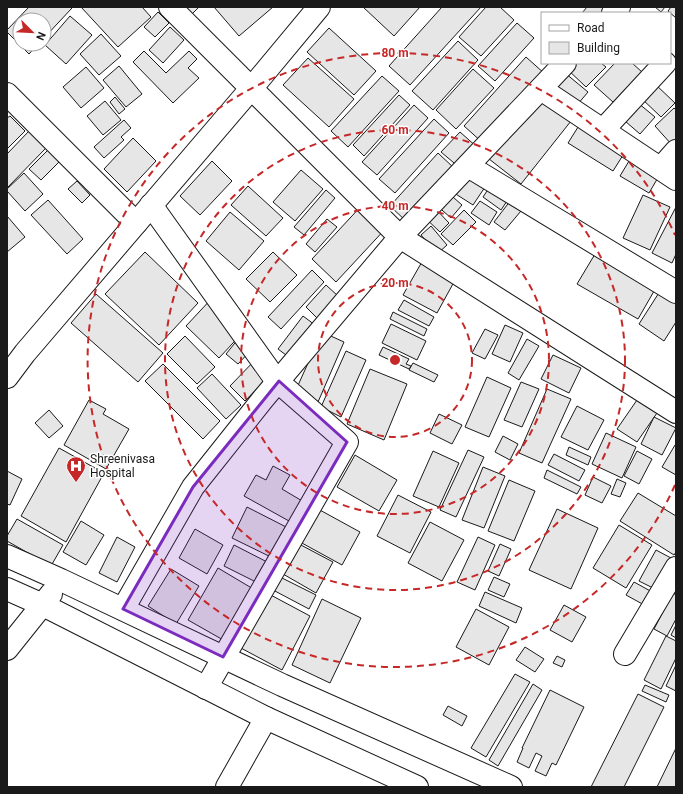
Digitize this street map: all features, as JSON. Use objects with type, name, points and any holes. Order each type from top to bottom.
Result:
[{"type":"street","points":[[170,7],[400,237],[676,412]]},
{"type":"street","points":[[7,377],[25,353],[319,7]]},
{"type":"street","points":[[123,609],[193,487],[263,399],[400,237],[565,64]]},
{"type":"street","points":[[603,130],[664,64]]},
{"type":"street","points":[[541,89],[668,174],[676,151]]},
{"type":"street","points":[[7,94],[136,224]]},
{"type":"street","points":[[468,166],[676,292]]},
{"type":"street","points":[[151,205],[276,380],[279,381],[347,442],[206,688]]},
{"type":"street","points":[[7,556],[123,609],[282,685],[511,787]]},
{"type":"street","points":[[624,654],[676,568]]},
{"type":"street","points":[[7,649],[43,605],[61,580]]},
{"type":"street","points":[[7,589],[43,605],[266,718],[418,787]]},
{"type":"street","points":[[227,787],[266,718]]},
{"type":"highlighted area","points":[[279,381],[347,442],[223,657],[123,609],[193,487]]},
{"type":"building","points":[[29,7],[72,8],[52,29],[52,12],[24,12]]},
{"type":"building","points":[[81,7],[142,7],[151,17],[118,47]]},
{"type":"building","points":[[186,7],[199,7],[192,14]]},
{"type":"building","points":[[214,7],[273,7],[239,36]]},
{"type":"building","points":[[363,7],[420,7],[394,36]]},
{"type":"building","points":[[442,7],[481,7],[410,85],[389,66]]},
{"type":"building","points":[[486,7],[500,7],[514,20],[481,56],[459,37]]},
{"type":"building","points":[[587,7],[611,7],[608,12],[583,12]]},
{"type":"building","points":[[655,7],[665,7],[661,12]]},
{"type":"building","points":[[671,7],[676,7],[676,18],[671,12],[668,11]]},
{"type":"building","points":[[158,12],[169,23],[155,37],[144,27]]},
{"type":"building","points":[[70,16],[92,35],[66,64],[52,51],[52,37]]},
{"type":"building","points":[[517,23],[534,38],[495,81],[478,66]]},
{"type":"building","points":[[12,25],[12,37],[7,32]]},
{"type":"building","points":[[170,27],[184,40],[163,63],[149,50]]},
{"type":"building","points":[[329,28],[376,71],[354,95],[307,52]]},
{"type":"building","points":[[101,34],[121,56],[99,75],[80,54]]},
{"type":"building","points":[[458,41],[478,60],[433,110],[412,91]]},
{"type":"building","points":[[144,51],[166,73],[189,51],[197,59],[188,68],[199,78],[173,103],[133,62]]},
{"type":"building","points":[[526,57],[545,74],[483,143],[464,126]]},
{"type":"building","points":[[308,58],[354,99],[329,127],[283,85]]},
{"type":"building","points":[[570,64],[602,64],[606,67],[586,87],[566,68]]},
{"type":"building","points":[[614,64],[633,64],[642,72],[613,102],[594,85]]},
{"type":"building","points":[[119,66],[142,94],[126,107],[103,80]]},
{"type":"building","points":[[86,67],[104,88],[81,108],[63,87]]},
{"type":"building","points":[[559,68],[588,92],[572,111],[543,86]]},
{"type":"building","points":[[473,69],[494,88],[456,129],[436,110]]},
{"type":"building","points":[[382,76],[399,91],[348,147],[331,131]]},
{"type":"building","points":[[654,83],[675,103],[661,117],[640,97]]},
{"type":"building","points":[[533,91],[571,121],[521,184],[484,155]]},
{"type":"building","points":[[399,95],[410,105],[364,156],[353,145]]},
{"type":"building","points":[[115,97],[125,109],[119,114],[110,102]]},
{"type":"building","points":[[632,98],[655,117],[640,134],[618,115]]},
{"type":"building","points":[[105,101],[121,120],[103,135],[87,116]]},
{"type":"building","points":[[414,105],[428,118],[377,175],[362,162]]},
{"type":"building","points":[[674,108],[676,110],[676,141],[672,145],[655,126]]},
{"type":"building","points":[[10,116],[25,131],[7,149],[7,118]]},
{"type":"building","points":[[585,116],[630,144],[613,171],[568,143]]},
{"type":"building","points":[[434,119],[449,133],[395,193],[379,179]]},
{"type":"building","points":[[124,120],[131,128],[121,137],[124,140],[104,158],[94,147]]},
{"type":"building","points":[[29,131],[46,148],[7,188],[7,154]]},
{"type":"building","points":[[460,132],[478,148],[460,168],[441,152]]},
{"type":"building","points":[[133,138],[156,161],[127,192],[104,169]]},
{"type":"building","points":[[638,146],[666,164],[649,193],[620,176]]},
{"type":"building","points":[[50,148],[62,159],[41,180],[29,169]]},
{"type":"building","points":[[438,153],[455,169],[407,222],[390,206]]},
{"type":"building","points":[[212,161],[232,181],[200,215],[180,196]]},
{"type":"building","points":[[301,170],[323,189],[295,221],[273,202]]},
{"type":"building","points":[[24,173],[43,194],[25,211],[7,191],[7,189]]},
{"type":"building","points":[[463,173],[485,187],[473,205],[451,191]]},
{"type":"building","points":[[495,179],[513,192],[501,210],[483,197]]},
{"type":"building","points":[[77,181],[90,195],[82,203],[68,189]]},
{"type":"building","points":[[248,186],[283,218],[266,236],[231,205]]},
{"type":"building","points":[[326,190],[335,198],[304,235],[294,227]]},
{"type":"building","points":[[445,190],[462,205],[451,218],[434,203]]},
{"type":"building","points":[[643,195],[670,207],[650,250],[623,238]]},
{"type":"building","points":[[514,196],[526,205],[505,230],[494,222]]},
{"type":"building","points":[[48,200],[83,239],[67,254],[31,215]]},
{"type":"building","points":[[480,201],[497,212],[489,225],[471,213]]},
{"type":"building","points":[[364,203],[388,226],[336,282],[312,259]]},
{"type":"building","points":[[432,205],[449,223],[440,232],[422,215]]},
{"type":"building","points":[[676,207],[676,254],[672,263],[652,253]]},
{"type":"building","points":[[464,210],[476,222],[453,245],[441,234]]},
{"type":"building","points":[[230,212],[264,241],[239,270],[206,241]]},
{"type":"building","points":[[7,216],[25,237],[7,252]]},
{"type":"building","points":[[327,219],[337,227],[315,252],[306,244]]},
{"type":"building","points":[[431,226],[447,245],[437,254],[421,235]]},
{"type":"building","points":[[601,244],[661,279],[638,319],[577,284]]},
{"type":"building","points":[[145,252],[198,303],[159,345],[105,294]]},
{"type":"building","points":[[273,252],[297,275],[270,302],[246,279]]},
{"type":"building","points":[[427,253],[460,271],[437,313],[403,295]]},
{"type":"building","points":[[312,270],[324,282],[281,329],[268,317]]},
{"type":"building","points":[[326,285],[338,296],[317,318],[306,307]]},
{"type":"building","points":[[662,288],[676,298],[676,322],[664,341],[639,324]]},
{"type":"building","points":[[96,294],[163,353],[138,382],[71,323]]},
{"type":"building","points":[[214,296],[247,328],[219,358],[186,326]]},
{"type":"building","points":[[404,300],[434,317],[429,326],[398,310]]},
{"type":"building","points":[[393,312],[427,329],[424,336],[390,319]]},
{"type":"building","points":[[303,316],[319,328],[294,361],[278,349]]},
{"type":"building","points":[[391,324],[426,341],[417,360],[382,343]]},
{"type":"building","points":[[505,325],[523,333],[510,362],[492,354]]},
{"type":"building","points":[[485,329],[498,335],[485,359],[472,353]]},
{"type":"building","points":[[322,332],[344,342],[318,402],[295,392]]},
{"type":"building","points":[[185,336],[215,367],[197,384],[167,354]]},
{"type":"building","points":[[239,338],[252,349],[238,364],[226,354]]},
{"type":"building","points":[[527,339],[539,346],[519,380],[508,373]]},
{"type":"building","points":[[383,347],[409,359],[406,364],[411,366],[409,369],[379,355]]},
{"type":"building","points":[[346,351],[366,360],[341,417],[321,407]]},
{"type":"building","points":[[553,355],[581,368],[569,393],[541,379]]},
{"type":"building","points":[[258,357],[273,372],[245,401],[230,386]]},
{"type":"building","points":[[413,363],[438,375],[434,382],[409,370]]},
{"type":"building","points":[[163,364],[220,421],[203,439],[145,381]]},
{"type":"building","points":[[370,369],[407,384],[384,440],[347,424]]},
{"type":"building","points":[[212,374],[241,405],[226,419],[197,388]]},
{"type":"building","points":[[487,377],[511,388],[489,437],[465,427]]},
{"type":"building","points":[[521,382],[539,389],[522,427],[504,420]]},
{"type":"building","points":[[547,389],[571,399],[542,463],[519,453]]},
{"type":"building","points":[[89,400],[106,409],[103,414],[129,429],[106,469],[64,445]]},
{"type":"building","points":[[637,400],[657,413],[637,442],[617,429]]},
{"type":"building","points":[[577,406],[604,420],[588,450],[561,437]]},
{"type":"building","points":[[49,410],[63,426],[49,438],[35,423]]},
{"type":"building","points":[[439,414],[462,425],[452,444],[430,433]]},
{"type":"building","points":[[654,417],[676,428],[662,455],[641,444]]},
{"type":"building","points":[[606,433],[636,447],[622,478],[592,464]]},
{"type":"building","points":[[503,436],[518,444],[510,460],[495,452]]},
{"type":"building","points":[[675,445],[676,446],[676,475],[662,467]]},
{"type":"building","points":[[569,447],[591,457],[588,465],[566,455]]},
{"type":"building","points":[[59,448],[104,473],[66,542],[21,516]]},
{"type":"building","points":[[468,450],[484,457],[456,517],[440,510]]},
{"type":"building","points":[[433,451],[459,463],[439,507],[413,496]]},
{"type":"building","points":[[637,451],[652,459],[639,484],[624,476]]},
{"type":"building","points":[[554,454],[585,470],[579,481],[548,465]]},
{"type":"building","points":[[355,455],[397,480],[379,511],[337,487]]},
{"type":"building","points":[[273,466],[290,475],[282,489],[309,505],[298,526],[244,496],[256,475],[266,480]]},
{"type":"building","points":[[483,467],[505,476],[484,528],[462,520]]},
{"type":"building","points":[[547,470],[581,487],[577,494],[544,478]]},
{"type":"building","points":[[7,471],[22,479],[10,505],[7,504]]},
{"type":"building","points":[[593,477],[611,486],[602,503],[585,495]]},
{"type":"building","points":[[617,479],[626,483],[620,497],[611,494]]},
{"type":"building","points":[[509,480],[535,491],[514,541],[488,531]]},
{"type":"building","points":[[638,493],[676,516],[676,552],[674,555],[620,521]]},
{"type":"building","points":[[398,495],[431,512],[410,553],[377,536]]},
{"type":"building","points":[[247,507],[292,530],[277,560],[232,538]]},
{"type":"building","points":[[318,509],[360,532],[342,565],[300,542]]},
{"type":"building","points":[[557,509],[598,528],[571,589],[529,570]]},
{"type":"building","points":[[17,519],[63,545],[51,566],[7,541],[7,536]]},
{"type":"building","points":[[81,521],[104,535],[86,565],[63,552]]},
{"type":"building","points":[[430,522],[464,540],[442,581],[408,563]]},
{"type":"building","points":[[619,525],[652,545],[626,588],[593,568]]},
{"type":"building","points":[[195,529],[223,545],[207,574],[179,558]]},
{"type":"building","points":[[117,537],[135,547],[117,582],[99,573]]},
{"type":"building","points":[[478,537],[495,545],[475,590],[457,582]]},
{"type":"building","points":[[299,544],[333,562],[316,593],[283,574]]},
{"type":"building","points":[[500,544],[511,549],[499,576],[488,571]]},
{"type":"building","points":[[234,545],[271,564],[260,584],[224,566]]},
{"type":"building","points":[[656,550],[671,558],[655,589],[639,581]]},
{"type":"building","points":[[218,568],[255,590],[225,641],[188,620]]},
{"type":"building","points":[[171,569],[199,586],[176,624],[148,606]]},
{"type":"building","points":[[280,577],[316,595],[309,609],[273,590]]},
{"type":"building","points":[[494,577],[510,584],[504,597],[488,590]]},
{"type":"building","points":[[634,582],[654,593],[646,606],[626,595]]},
{"type":"building","points":[[485,592],[522,608],[516,623],[479,606]]},
{"type":"building","points":[[267,593],[310,616],[282,670],[239,647]]},
{"type":"building","points":[[673,593],[676,595],[676,619],[667,636],[654,629]]},
{"type":"building","points":[[322,599],[361,618],[330,683],[292,665]]},
{"type":"building","points":[[564,605],[586,617],[572,642],[550,630]]},
{"type":"building","points":[[476,609],[509,627],[489,665],[456,647]]},
{"type":"building","points":[[676,625],[676,638],[671,635]]},
{"type":"building","points":[[666,636],[676,641],[676,658],[661,689],[644,680]]},
{"type":"building","points":[[525,647],[544,659],[535,672],[516,660]]},
{"type":"building","points":[[557,656],[565,660],[562,667],[553,663]]},
{"type":"building","points":[[676,665],[676,691],[666,686]]},
{"type":"building","points":[[515,674],[530,682],[486,757],[471,748]]},
{"type":"building","points":[[533,684],[542,690],[498,766],[489,760]]},
{"type":"building","points":[[645,685],[669,695],[666,702],[642,691]]},
{"type":"building","points":[[550,690],[584,707],[556,765],[552,763],[546,776],[535,771],[542,756],[536,753],[529,768],[517,762],[522,748]]},
{"type":"building","points":[[638,694],[664,707],[624,787],[591,787]]},
{"type":"building","points":[[448,706],[467,716],[462,726],[443,715]]},
{"type":"building","points":[[676,748],[676,787],[657,787]]},
{"type":"place","name":"Shreenivasa Hospital","points":[[76,483]]}]
